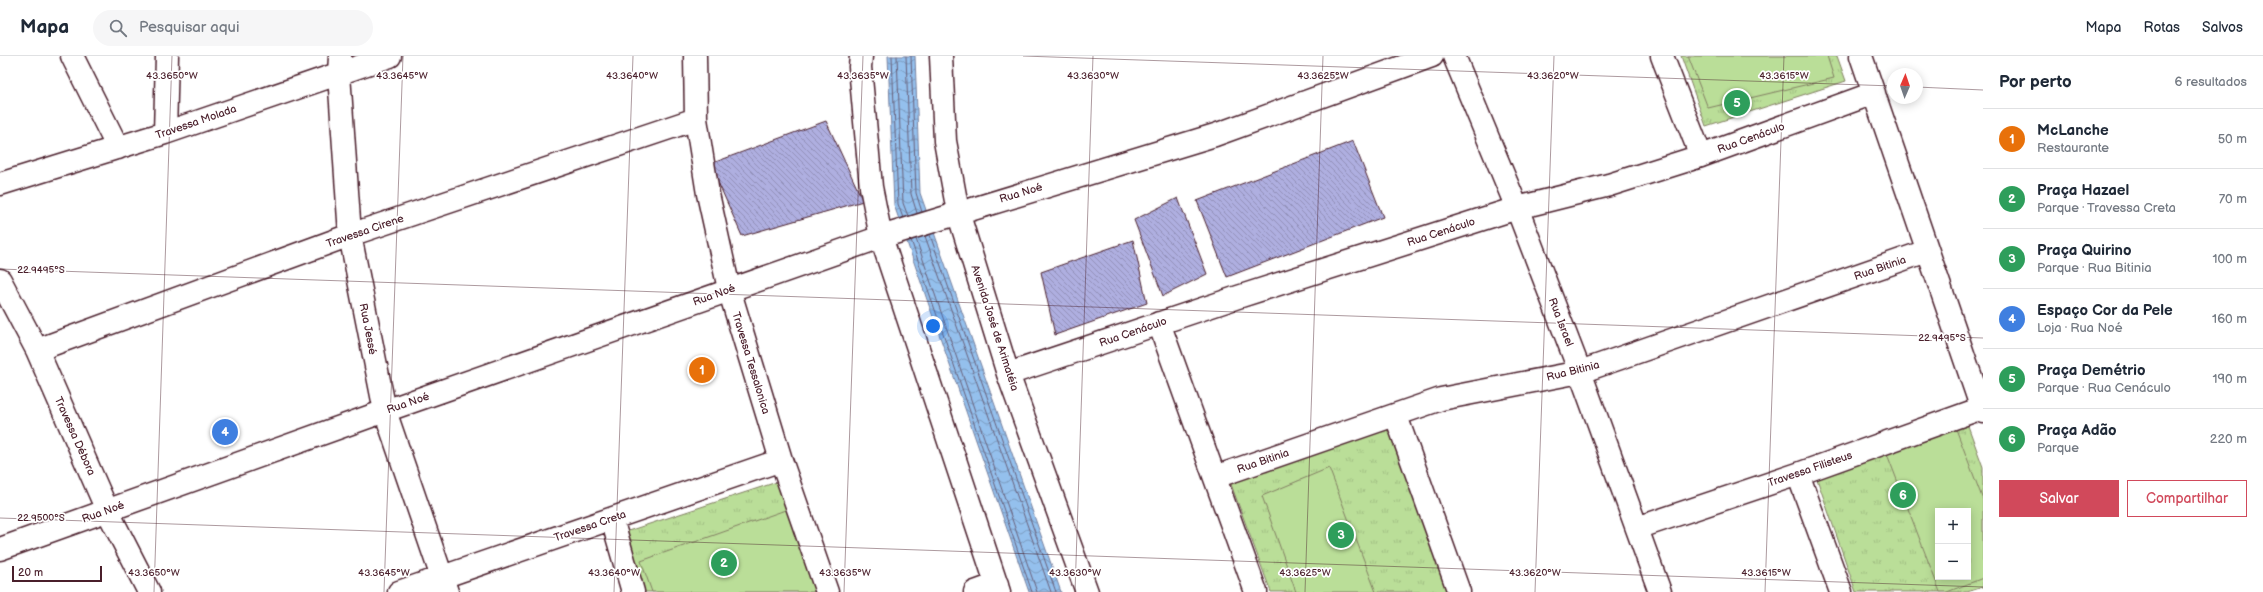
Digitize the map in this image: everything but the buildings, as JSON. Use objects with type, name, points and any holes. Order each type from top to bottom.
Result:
[{"type":"street","points":[[72,56],[118,148]]},
{"type":"street","points":[[164,133],[167,56]]},
{"type":"street","name":"Travessa Molada","points":[[0,184],[164,133],[340,65],[390,56]]},
{"type":"street","name":"Travessa Tessalonica","points":[[695,56],[696,119],[708,194],[729,289],[781,460],[827,592]]},
{"type":"street","points":[[861,56],[860,67],[871,188],[998,588],[975,592]]},
{"type":"street","name":"Avenida José de Arimatéia","points":[[941,56],[945,141],[953,214],[1008,374],[1087,592]]},
{"type":"street","name":"Rua Noé","points":[[0,549],[729,289],[953,214],[1215,135],[1432,56]]},
{"type":"street","name":"Rua Israel","points":[[1454,56],[1517,208],[1580,372],[1660,592]]},
{"type":"street","points":[[1662,56],[1701,156]]},
{"type":"street","points":[[1861,56],[1982,410]]},
{"type":"street","name":"Rua Jessé","points":[[340,65],[350,235],[385,411],[444,585]]},
{"type":"street","name":"Rua Cenáculo","points":[[1008,374],[1158,323],[1517,208],[1609,185],[1701,156],[1874,93]]},
{"type":"street","name":"Travessa Cirene","points":[[37,350],[350,235],[696,119]]},
{"type":"street","name":"Rua Bitinia","points":[[1215,477],[1396,416],[1441,399],[1580,372],[1927,251]]},
{"type":"street","name":"Travessa Débora","points":[[0,280],[37,350],[107,510],[149,592]]},
{"type":"street","points":[[1158,323],[1256,592]]},
{"type":"street","name":"Travessa Filisteus","points":[[1637,528],[1982,410]]},
{"type":"street","points":[[1396,416],[1459,592]]},
{"type":"street","name":"Travessa Creta","points":[[399,592],[444,585],[612,519],[781,460]]},
{"type":"street","points":[[1798,474],[1841,592]]},
{"type":"street","points":[[612,519],[633,592]]},
{"type":"green space","points":[[1681,56],[1837,56],[1846,81],[1706,126]]},
{"type":"green space","points":[[1688,56],[1827,56],[1834,78],[1708,108]]},
{"type":"green space","points":[[1393,423],[1451,592],[1271,592],[1229,479]]},
{"type":"green space","points":[[1967,423],[1983,467],[1983,587],[1967,592],[1856,592],[1817,479]]},
{"type":"green space","points":[[1956,429],[1983,500],[1983,578],[1947,592],[1940,592],[1935,580],[1971,580],[1971,508],[1935,508],[1935,579],[1887,454]]},
{"type":"green space","points":[[1329,468],[1376,592],[1296,592],[1262,496]]},
{"type":"green space","points":[[789,478],[825,592],[643,592],[622,533]]},
{"type":"green space","points":[[794,507],[820,592],[652,592],[641,561]]},
{"type":"water","points":[[888,56],[915,56],[920,193],[1061,592],[1029,592],[894,205]]},
{"type":"place","name":"Praça Demétrio","points":[[1737,103]]},
{"type":"place","name":"McLanche","points":[[702,370]]},
{"type":"place","name":"Espaço Cor da Pele","points":[[225,432]]},
{"type":"place","name":"Praça Adão","points":[[1903,495]]},
{"type":"place","name":"Praça Quirino","points":[[1341,535]]},
{"type":"place","name":"Praça Hazael","points":[[724,563]]}]
